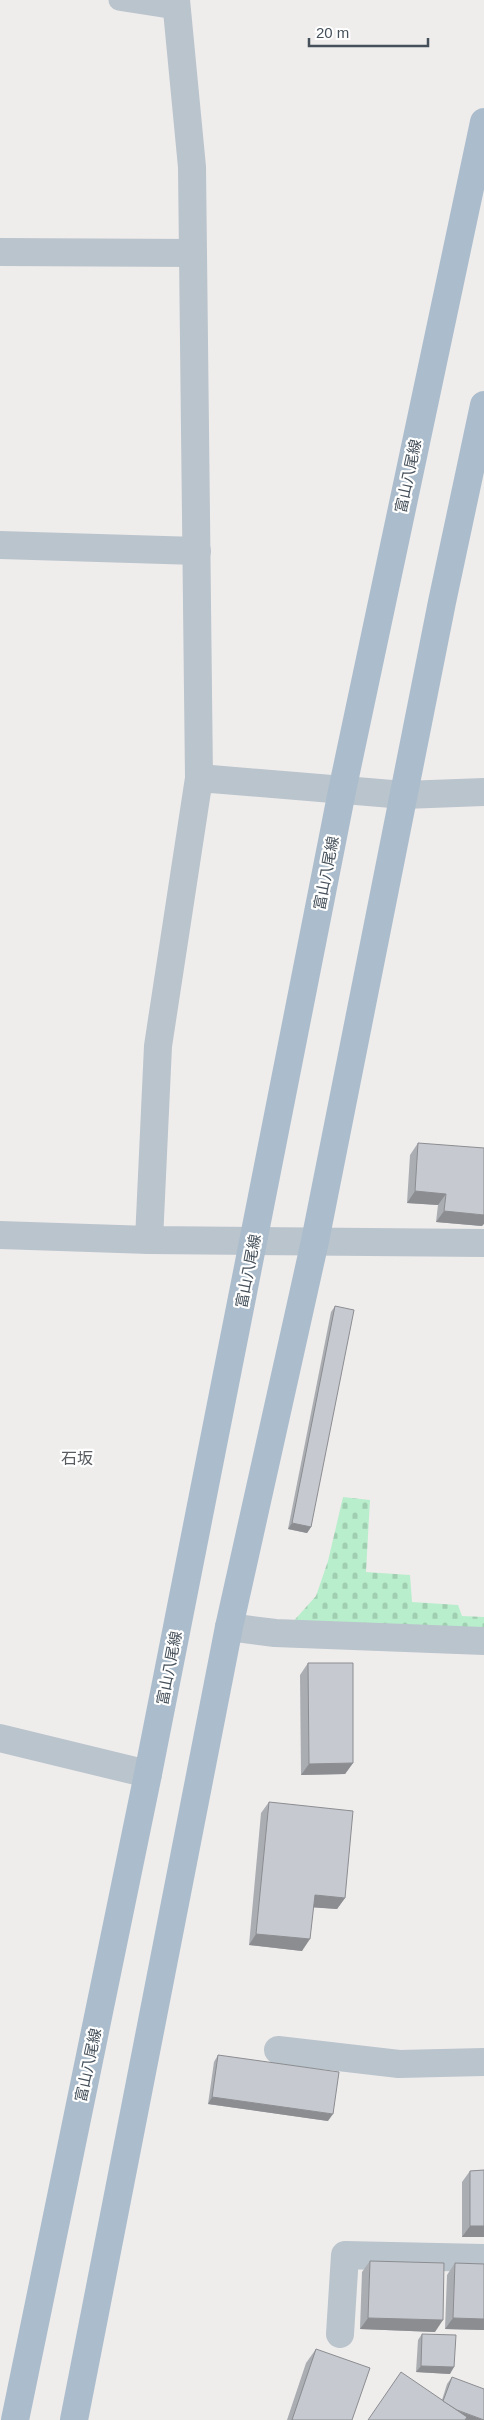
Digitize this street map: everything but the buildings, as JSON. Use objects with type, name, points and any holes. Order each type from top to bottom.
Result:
[{"type":"main road","name":"富山八尾線","points":[[14,2420],[148,1774],[342,791],[484,122]]},
{"type":"main road","points":[[74,2420],[230,1627],[315,1241],[442,602],[484,405]]},
{"type":"street","points":[[149,1240],[158,1046],[199,778],[192,167],[176,4]]},
{"type":"street","points":[[0,252],[193,253]]},
{"type":"street","points":[[0,545],[197,552]]},
{"type":"street","points":[[199,778],[404,795],[484,792]]},
{"type":"street","points":[[0,1235],[149,1240],[484,1243]]},
{"type":"street","points":[[230,1627],[275,1632],[484,1640]]},
{"type":"street","points":[[0,1738],[148,1774]]},
{"type":"street","points":[[278,2050],[399,2064],[484,2062]]},
{"type":"street","points":[[340,2334],[345,2255],[484,2258]]},
{"type":"lane","points":[[119,0],[176,4]]},
{"type":"green space","points":[[343,1497],[370,1500],[366,1572],[410,1575],[412,1602],[458,1605],[462,1616],[484,1617],[484,1639],[290,1625],[316,1596],[328,1561]]},
{"type":"district","name":"石坂","points":[[77,1458]]}]
